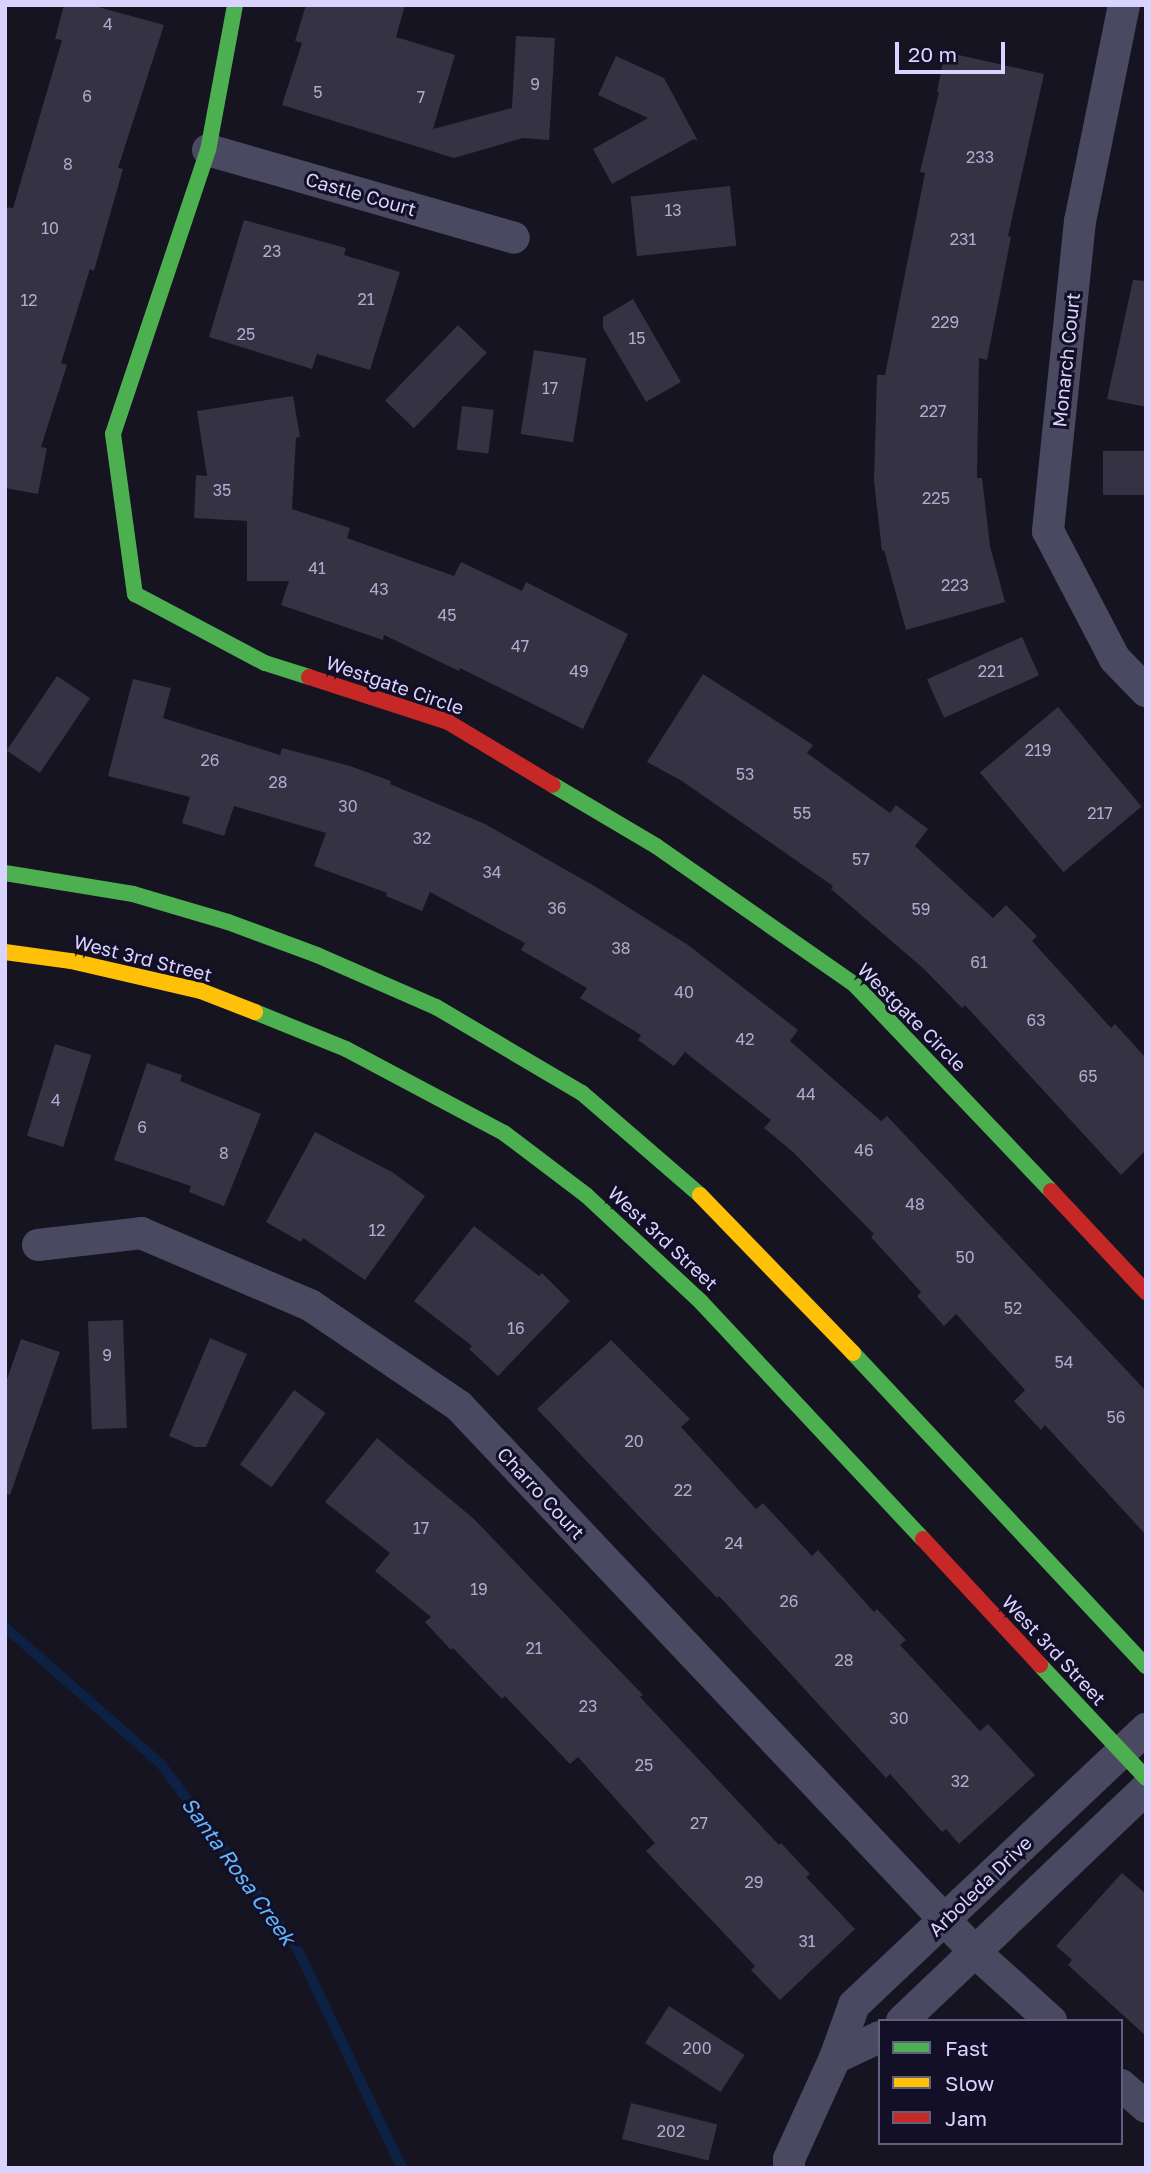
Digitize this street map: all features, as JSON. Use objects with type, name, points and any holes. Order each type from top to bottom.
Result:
[{"type":"main road","name":"Westgate Circle","points":[[235,5],[208,150],[113,434],[135,594],[265,663],[449,722],[656,846],[855,985],[1146,1292]]},
{"type":"main road","points":[[5,873],[133,894],[228,922],[305,951],[436,1007],[582,1093],[646,1146],[720,1214],[955,1460],[1146,1666]]},
{"type":"main road","name":"West 3rd Street","points":[[5,952],[71,961],[201,991],[345,1049],[504,1133],[586,1195],[701,1303],[1146,1778]]},
{"type":"street","name":"Monarch Court","points":[[1124,5],[1080,221],[1048,531],[1115,659],[1146,691]]},
{"type":"street","name":"Castle Court","points":[[208,150],[514,238]]},
{"type":"street","name":"Charro Court","points":[[38,1245],[141,1233],[310,1304],[459,1406],[944,1920],[1049,2019]]},
{"type":"street","name":"Arboleda Drive","points":[[789,2168],[789,2159],[835,2058],[854,2005],[1146,1729]]},
{"type":"street","points":[[904,2019],[1146,1789]]},
{"type":"street","points":[[835,2058],[878,2038]]},
{"type":"street","points":[[1123,2087],[1146,2107]]},
{"type":"building","points":[[64,5],[91,5],[164,25],[118,168],[123,169],[94,271],[90,269],[61,363],[67,365],[41,447],[47,448],[38,494],[5,488],[5,207],[13,208],[62,40],[55,39]]},
{"type":"building","points":[[306,5],[405,5],[396,37],[455,55],[433,129],[512,108],[516,36],[555,38],[549,140],[523,138],[454,158],[282,105],[302,43],[295,41]]},
{"type":"building","points":[[945,52],[1044,74],[1008,236],[1011,237],[987,360],[979,358],[977,478],[982,478],[990,546],[1005,602],[906,630],[884,550],[882,551],[874,481],[877,375],[885,375],[925,173],[920,172],[939,92]]},
{"type":"building","points":[[616,56],[664,78],[698,141],[694,139],[612,184],[593,149],[648,118],[598,95]]},
{"type":"building","points":[[730,186],[736,246],[637,256],[631,196]]},
{"type":"building","points":[[244,220],[346,248],[344,255],[400,272],[370,370],[317,354],[312,369],[209,337]]},
{"type":"building","points":[[1133,280],[1146,281],[1146,407],[1107,399]]},
{"type":"building","points":[[633,299],[681,382],[646,402],[603,328],[603,317]]},
{"type":"building","points":[[458,325],[487,353],[414,428],[385,401]]},
{"type":"building","points":[[534,350],[586,358],[573,442],[521,434]]},
{"type":"building","points":[[293,396],[300,437],[296,438],[292,509],[350,528],[347,538],[454,576],[461,562],[522,591],[526,582],[628,634],[583,729],[460,668],[459,671],[384,635],[383,640],[281,605],[289,581],[247,581],[247,521],[194,518],[196,475],[207,476],[197,411]]},
{"type":"building","points":[[462,406],[494,410],[488,454],[457,450]]},
{"type":"building","points":[[1103,451],[1146,451],[1146,495],[1103,495]]},
{"type":"building","points":[[1022,637],[1039,675],[944,718],[927,679]]},
{"type":"building","points":[[703,674],[813,745],[807,753],[890,813],[896,805],[928,829],[915,846],[993,918],[1006,905],[1037,936],[1032,941],[1111,1028],[1115,1024],[1146,1058],[1146,1150],[1121,1175],[965,1005],[962,1008],[924,969],[831,889],[833,886],[682,781],[647,762]]},
{"type":"building","points":[[57,676],[90,698],[40,773],[7,751]]},
{"type":"building","points":[[133,679],[171,688],[163,718],[280,755],[282,748],[350,766],[391,781],[390,784],[485,824],[596,887],[688,945],[798,1030],[790,1041],[881,1121],[887,1116],[1146,1391],[1146,1535],[1045,1425],[1041,1430],[1014,1401],[1025,1390],[956,1314],[944,1326],[917,1296],[921,1292],[871,1237],[874,1234],[793,1152],[764,1128],[771,1120],[685,1052],[674,1066],[638,1040],[641,1035],[580,998],[587,988],[521,950],[525,943],[430,892],[422,911],[386,896],[387,893],[314,866],[326,833],[234,806],[224,836],[182,823],[190,797],[108,776]]},
{"type":"building","points":[[1058,707],[1142,807],[1063,872],[980,773]]},
{"type":"building","points":[[55,1044],[91,1055],[63,1147],[27,1136]]},
{"type":"building","points":[[147,1063],[182,1075],[180,1081],[261,1114],[224,1206],[189,1192],[191,1186],[114,1160]]},
{"type":"building","points":[[315,1132],[392,1172],[425,1196],[365,1280],[303,1238],[301,1242],[266,1222]]},
{"type":"building","points":[[474,1226],[539,1276],[542,1273],[570,1301],[498,1376],[469,1349],[472,1346],[414,1301]]},
{"type":"building","points":[[123,1320],[127,1428],[92,1429],[88,1321]]},
{"type":"building","points":[[210,1338],[247,1354],[206,1447],[195,1447],[169,1436]]},
{"type":"building","points":[[21,1339],[60,1352],[10,1495],[5,1494],[5,1385]]},
{"type":"building","points":[[611,1340],[690,1419],[681,1427],[756,1509],[763,1503],[812,1556],[818,1550],[874,1612],[877,1609],[906,1640],[900,1645],[980,1731],[988,1724],[1035,1775],[959,1844],[946,1829],[942,1832],[890,1774],[886,1778],[719,1596],[717,1598],[537,1409]]},
{"type":"building","points":[[294,1390],[326,1413],[271,1487],[240,1464]]},
{"type":"building","points":[[377,1438],[474,1519],[643,1695],[640,1697],[779,1845],[781,1843],[810,1874],[806,1877],[855,1929],[780,2000],[751,1970],[755,1966],[646,1851],[655,1843],[578,1757],[570,1764],[505,1696],[502,1699],[453,1648],[451,1650],[425,1622],[431,1617],[375,1571],[390,1553],[325,1502]]},
{"type":"building","points":[[1122,1873],[1146,1894],[1146,2036],[1068,1965],[1072,1960],[1056,1946]]},
{"type":"building","points":[[669,2006],[744,2055],[721,2092],[645,2043]]},
{"type":"building","points":[[631,2103],[717,2125],[708,2160],[622,2139]]},
{"type":"waterway","name":"Santa Rosa Creek","points":[[5,1627],[161,1764],[297,1948],[402,2168]]},
{"type":"traffic: fast","points":[[235,5],[208,150],[113,434],[135,594],[265,663],[309,677]]},
{"type":"traffic: fast","points":[[553,785],[656,846],[855,985],[1051,1191]]},
{"type":"traffic: fast","points":[[5,873],[133,894],[228,922],[317,955],[436,1007],[582,1093],[700,1195]]},
{"type":"traffic: fast","points":[[255,1012],[346,1049],[504,1133],[586,1195],[701,1302],[923,1539]]},
{"type":"traffic: fast","points":[[853,1353],[1146,1666]]},
{"type":"traffic: fast","points":[[1040,1665],[1146,1778]]},
{"type":"traffic: slow","points":[[5,952],[71,961],[201,991],[255,1012]]},
{"type":"traffic: slow","points":[[700,1195],[853,1353]]},
{"type":"traffic: jam","points":[[309,677],[448,722],[553,785]]},
{"type":"traffic: jam","points":[[1051,1191],[1146,1292]]},
{"type":"traffic: jam","points":[[923,1539],[1040,1665]]}]
